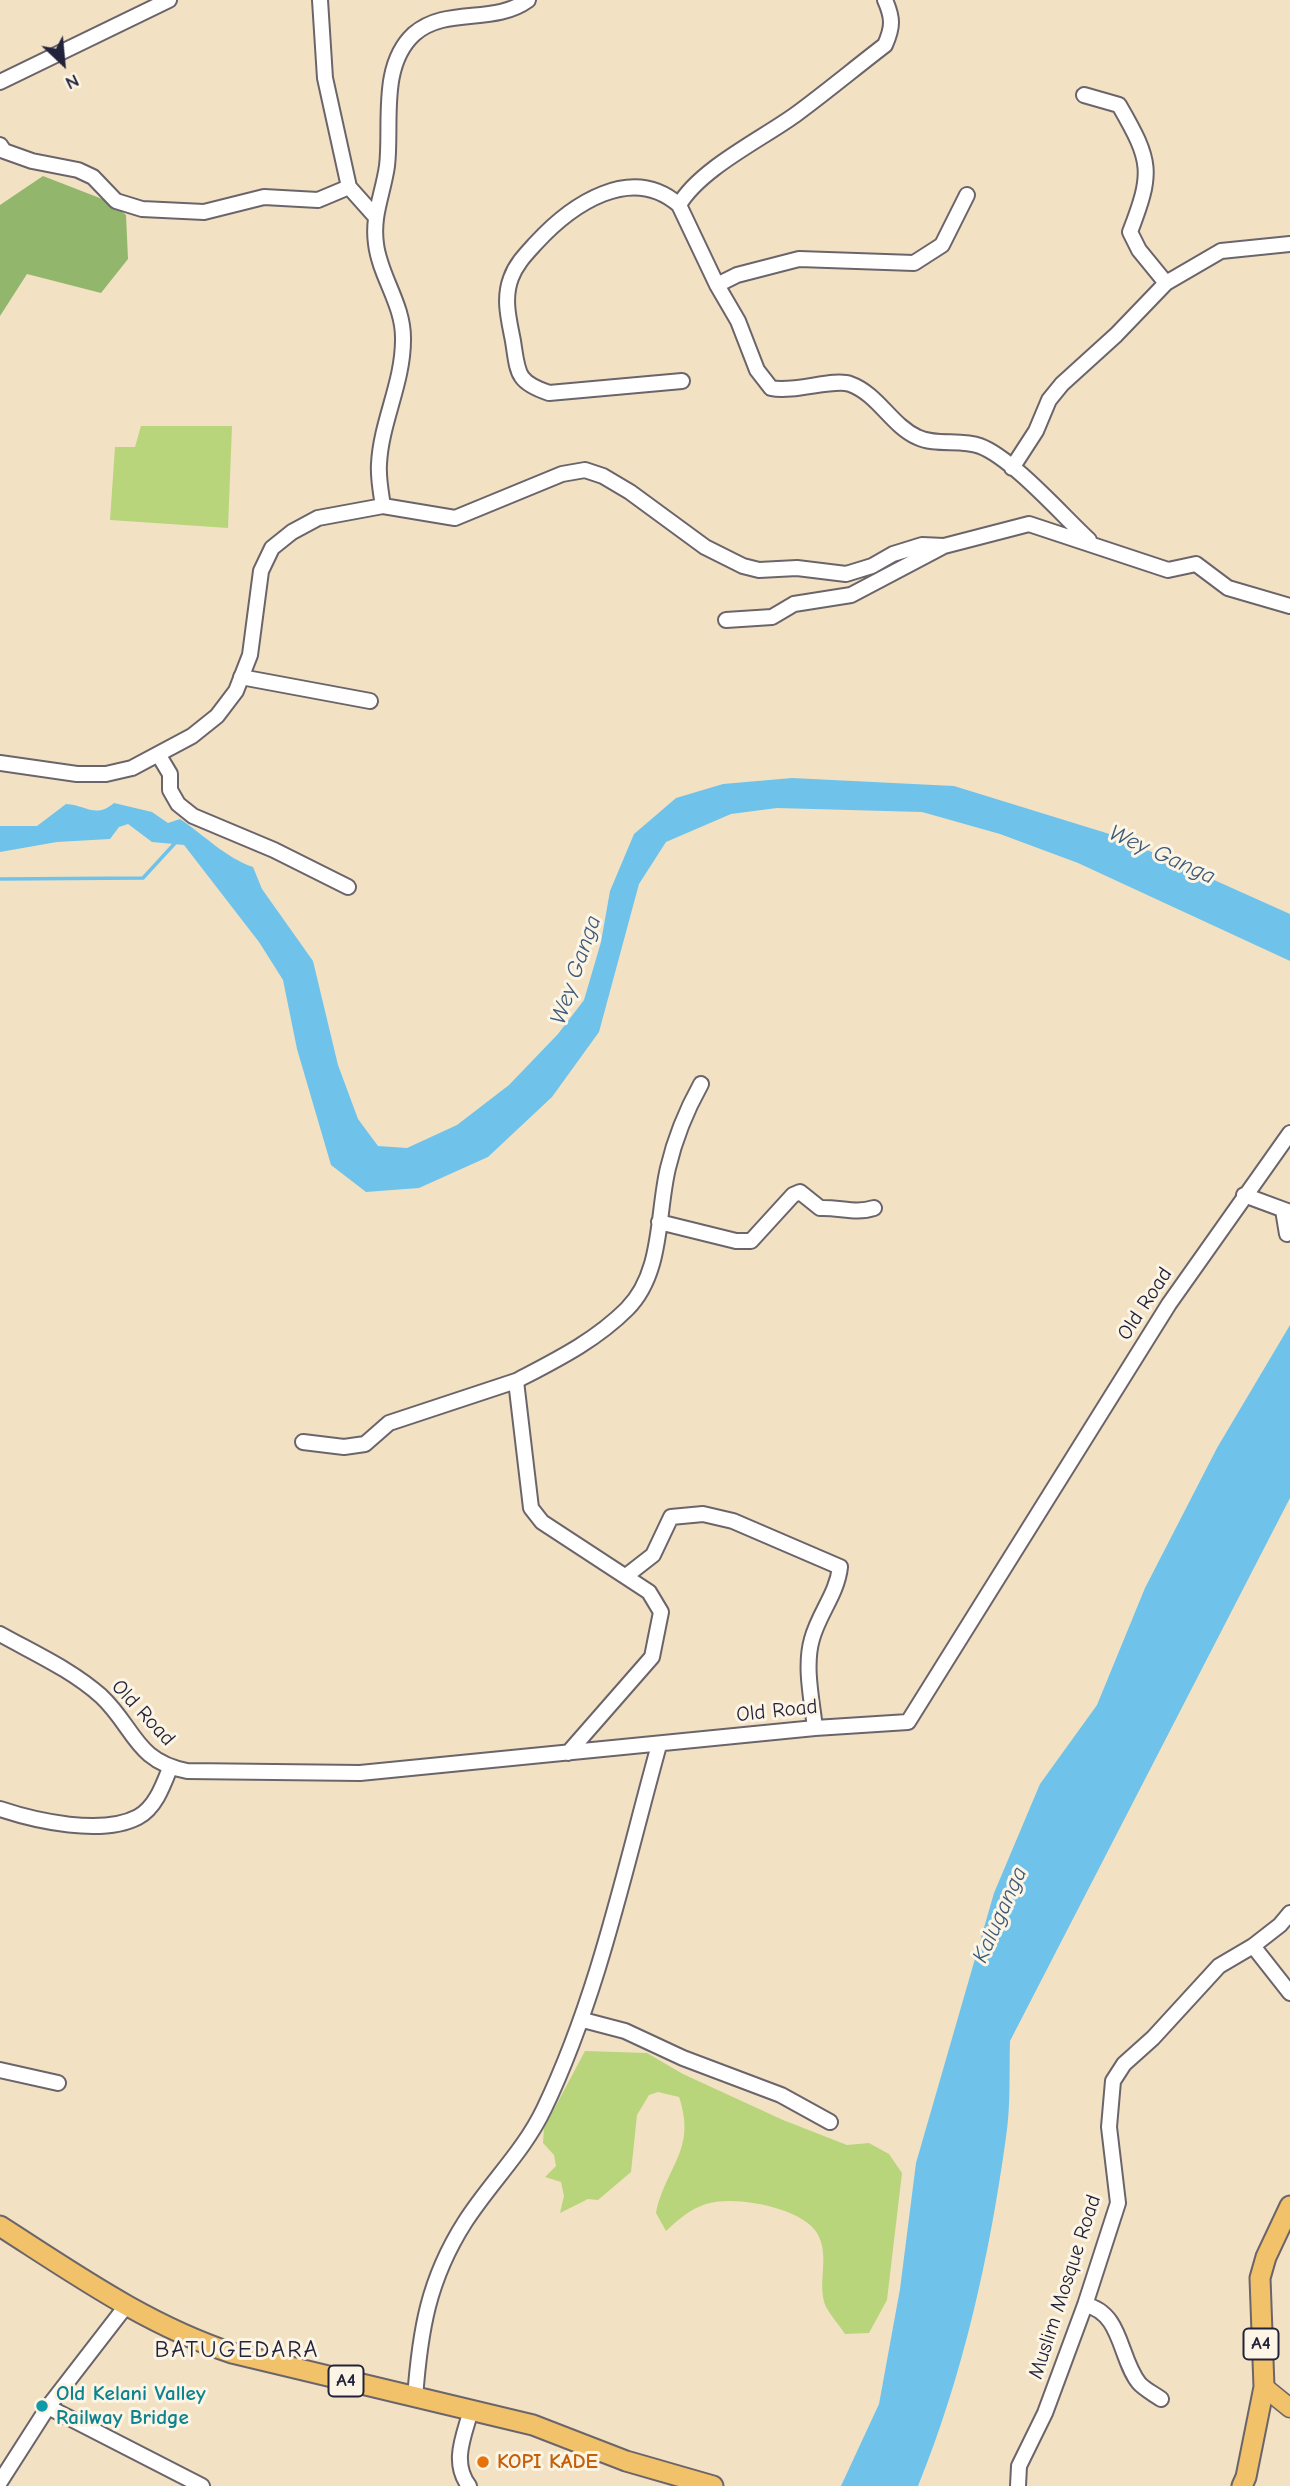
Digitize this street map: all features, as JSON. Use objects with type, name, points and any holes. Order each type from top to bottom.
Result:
[{"type":"highway","name":"A4","points":[[1242,2486],[1264,2387],[1260,2278],[1266,2257],[1290,2206]]},
{"type":"highway","name":"A4","points":[[0,2226],[126,2306],[185,2337],[232,2353],[533,2425],[626,2461],[713,2486]]},
{"type":"main road","points":[[1264,2387],[1290,2408]]},
{"type":"street","points":[[0,82],[169,0]]},
{"type":"street","points":[[320,0],[325,78],[349,187],[374,215]]},
{"type":"street","points":[[383,506],[379,464],[401,369],[404,339],[402,319],[376,247],[374,215],[387,167],[391,81],[397,61],[413,35],[439,20],[495,15],[518,7],[528,0]]},
{"type":"street","points":[[679,205],[685,194],[704,178],[795,114],[885,45],[892,29],[892,15],[885,0]]},
{"type":"street","points":[[1084,95],[1119,105],[1139,141],[1147,176],[1146,190],[1130,232],[1139,250],[1166,283]]},
{"type":"street","points":[[0,145],[4,150],[32,161],[85,173],[116,201],[142,209],[204,212],[264,197],[318,200],[349,187]]},
{"type":"street","points":[[682,381],[549,393],[531,387],[519,376],[506,303],[510,280],[517,263],[559,218],[606,191],[649,188],[668,195],[679,205],[717,285],[738,321],[757,370],[771,388],[782,391],[848,383],[875,399],[907,431],[919,439],[980,446],[1012,468],[1092,544]]},
{"type":"street","points":[[717,285],[737,275],[799,259],[914,263],[942,244],[967,195]]},
{"type":"street","points":[[1012,468],[1036,431],[1049,400],[1062,384],[1116,335],[1166,283],[1221,251],[1290,244]]},
{"type":"street","points":[[0,763],[77,774],[106,774],[132,768],[192,736],[217,716],[236,691],[250,655],[261,571],[272,548],[292,531],[318,518],[383,506],[455,518],[562,474],[584,470],[603,476],[630,492],[705,547],[743,566],[759,570],[797,568],[846,574],[912,548],[944,547]]},
{"type":"street","points":[[726,620],[772,617],[794,604],[851,595],[944,547],[1029,524],[1168,570],[1196,564],[1228,588],[1290,606]]},
{"type":"street","points":[[241,677],[370,701]]},
{"type":"street","points":[[158,754],[170,774],[170,790],[178,804],[193,817],[274,850],[348,887]]},
{"type":"street","points":[[303,1442],[344,1447],[365,1444],[389,1423],[516,1381],[584,1345],[629,1308],[651,1271],[667,1169],[682,1119],[701,1084]]},
{"type":"street","name":"Old Road","points":[[0,1634],[65,1669],[102,1697],[151,1759],[187,1772],[359,1773],[815,1728],[908,1722],[1169,1304],[1290,1133]]},
{"type":"street","points":[[659,1222],[736,1241],[751,1241],[793,1195],[800,1192],[820,1208],[838,1207],[862,1212],[874,1208]]},
{"type":"street","points":[[1244,1195],[1287,1211],[1287,1234]]},
{"type":"street","points":[[516,1381],[531,1508],[542,1522],[649,1592],[661,1612],[652,1657],[568,1753]]},
{"type":"street","points":[[626,1576],[653,1555],[671,1517],[703,1514],[733,1521],[840,1567],[838,1586],[812,1640],[810,1686],[815,1728]]},
{"type":"street","points":[[415,2398],[420,2331],[436,2278],[465,2221],[519,2152],[543,2111],[583,2020],[659,1745]]},
{"type":"street","points":[[0,1809],[38,1822],[116,1825],[139,1817],[151,1806],[170,1768]]},
{"type":"street","name":"Muslim Mosque Road","points":[[1018,2486],[1019,2466],[1045,2413],[1086,2305],[1118,2203],[1109,2127],[1113,2081],[1124,2064],[1153,2038],[1219,1966],[1280,1925],[1290,1913]]},
{"type":"street","points":[[1253,1945],[1290,1993]]},
{"type":"street","points":[[583,2020],[625,2031],[683,2058],[780,2095],[830,2122]]},
{"type":"street","points":[[0,2070],[58,2083]]},
{"type":"street","points":[[1086,2305],[1105,2314],[1115,2326],[1123,2354],[1139,2384],[1161,2399]]},
{"type":"street","points":[[0,2482],[48,2407],[126,2306]]},
{"type":"street","points":[[48,2407],[202,2486]]},
{"type":"street","points":[[470,2486],[463,2478],[458,2457],[471,2410]]},
{"type":"green space","points":[[43,176],[110,202],[126,215],[128,259],[101,293],[27,274],[0,316],[0,205]]},
{"type":"green space","points":[[141,426],[232,426],[228,528],[110,520],[115,447],[135,447]]},
{"type":"green space","points":[[585,2051],[647,2053],[683,2074],[783,2120],[847,2145],[869,2143],[889,2154],[902,2173],[887,2300],[869,2333],[845,2334],[826,2307],[822,2289],[821,2242],[809,2224],[797,2216],[766,2205],[718,2202],[695,2209],[666,2231],[656,2213],[682,2145],[684,2115],[679,2097],[658,2092],[649,2095],[637,2115],[631,2172],[598,2200],[588,2199],[560,2213],[564,2196],[561,2182],[545,2177],[556,2166],[554,2155],[543,2143],[544,2128]]},
{"type":"water","points":[[792,778],[954,786],[1116,836],[1290,914],[1290,961],[1078,863],[1000,834],[922,812],[777,808],[731,814],[666,842],[639,884],[599,1032],[552,1097],[488,1157],[419,1188],[366,1192],[331,1165],[297,1049],[283,980],[259,942],[184,845],[152,842],[128,824],[119,827],[110,839],[57,842],[0,852],[0,826],[37,826],[66,804],[96,811],[114,803],[152,812],[168,823],[180,819],[224,852],[253,867],[262,889],[313,961],[338,1065],[358,1119],[378,1146],[407,1148],[457,1125],[509,1085],[558,1034],[584,1000],[601,942],[610,891],[634,834],[676,798],[723,784]]},
{"type":"water","name":"Kaluganga","points":[[1290,1325],[1290,1498],[1010,2041],[1008,2125],[983,2270],[948,2402],[918,2486],[841,2486],[879,2404],[900,2289],[916,2163],[994,1893],[1040,1784],[1097,1705],[1145,1588],[1217,1448]]},
{"type":"waterway","points":[[0,879],[143,878],[177,841]]},
{"type":"place","name":"Old Kelani Valley Railway Bridge","points":[[42,2406]]},
{"type":"place","name":"KOPI KADE","points":[[483,2462]]},
{"type":"district","name":"BATUGEDARA","points":[[237,2350]]},
{"type":"water label","name":"Wey Ganga","points":[[1162,855]]},
{"type":"water label","name":"Wey Ganga","points":[[576,970]]}]
